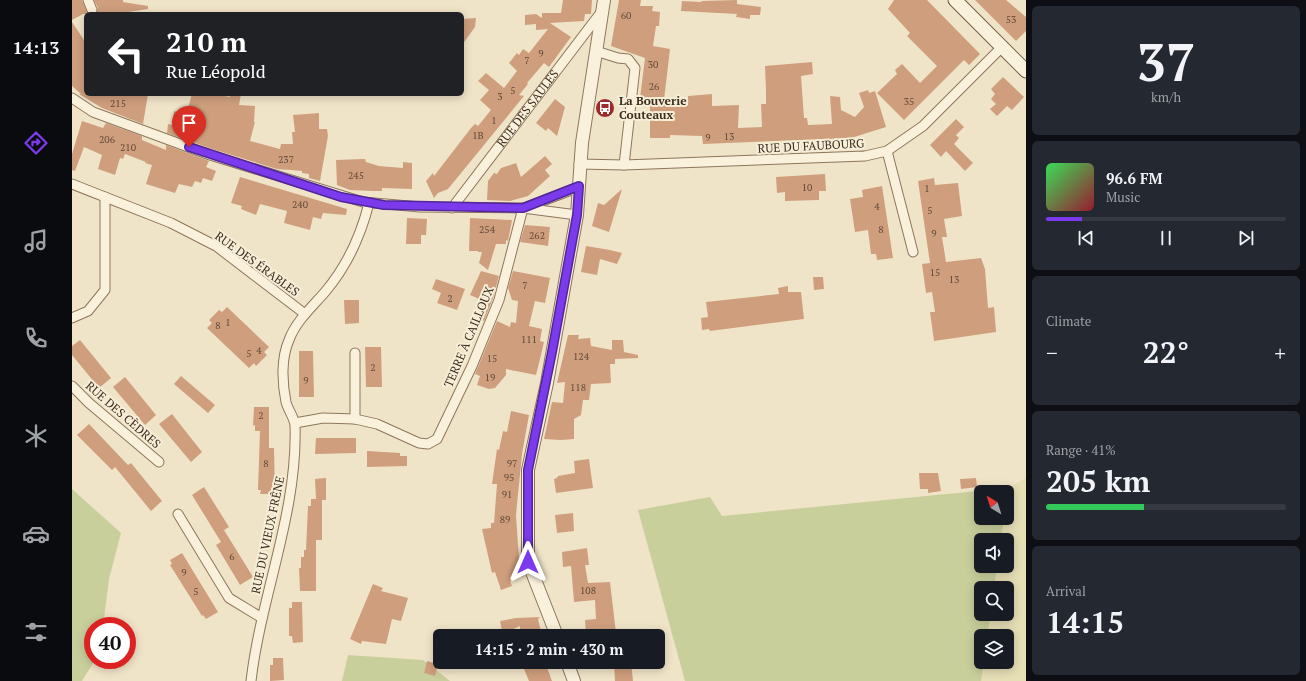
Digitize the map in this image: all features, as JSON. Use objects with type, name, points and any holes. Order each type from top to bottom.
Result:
[{"type":"main road","points":[[955,0],[1026,71]]},
{"type":"street","points":[[88,0],[92,10]]},
{"type":"street","name":"RUE DES SAULES","points":[[554,629],[528,562],[528,470],[547,383],[577,215],[579,164],[603,5]]},
{"type":"street","name":"RUE DES SAULES","points":[[452,208],[603,5]]},
{"type":"street","name":"RUE DU FAUBOURG","points":[[579,164],[624,165],[865,156],[888,151],[923,126],[1002,47]]},
{"type":"street","points":[[596,51],[618,58],[628,59],[635,68],[624,165]]},
{"type":"street","points":[[73,102],[93,112],[210,155],[341,197],[369,203],[452,208],[523,208],[577,215]]},
{"type":"street","points":[[888,151],[913,252]]},
{"type":"street","points":[[72,184],[105,197],[105,290],[88,311],[72,318]]},
{"type":"street","points":[[523,208],[579,186]]},
{"type":"street","name":"RUE DES ÉRABLES","points":[[105,197],[171,223],[216,246],[304,314]]},
{"type":"street","name":"RUE DU VIEUX FRÊNE","points":[[251,681],[262,618],[288,507],[294,472],[295,423],[287,403],[283,379],[284,360],[289,339],[304,314],[326,291],[344,265],[363,227],[369,203]]},
{"type":"street","name":"TERRE À CAILLOUX","points":[[355,419],[377,424],[419,443],[428,444],[438,436],[472,366],[494,314],[523,208]]},
{"type":"street","points":[[295,423],[323,418],[355,419],[355,353]]},
{"type":"street","name":"RUE DES CÈDRES","points":[[72,386],[89,403],[159,462]]},
{"type":"street","points":[[178,514],[229,598],[262,618]]},
{"type":"street","points":[[570,669],[574,681]]},
{"type":"shaded area","points":[[1026,478],[1026,681],[981,681],[983,669],[1014,669],[1014,629],[988,629],[990,621],[1014,621],[1014,581],[995,581],[996,573],[1014,573],[1014,533],[1002,533],[1003,525],[1014,525],[1013,485]]},
{"type":"green space","points":[[72,489],[121,533],[109,579],[104,617],[84,617],[84,669],[89,669],[82,681],[72,681]]},
{"type":"green space","points":[[974,491],[974,525],[1003,525],[1002,533],[974,533],[974,573],[996,573],[995,581],[974,581],[974,621],[990,621],[988,629],[974,629],[974,669],[983,669],[981,681],[685,681],[638,510],[710,497],[722,516]]},
{"type":"green space","points":[[348,655],[423,660],[450,681],[342,681]]},
{"type":"building","points":[[72,0],[82,0],[87,12],[84,12],[84,14],[72,20]]},
{"type":"building","points":[[94,0],[123,0],[123,2],[148,6],[148,9],[128,12],[97,12],[98,8]]},
{"type":"building","points":[[563,0],[592,0],[591,14],[585,14],[584,21],[550,23],[571,37],[549,67],[544,63],[527,83],[528,84],[519,95],[524,96],[448,189],[438,193],[434,198],[426,181],[433,173],[434,176],[471,128],[475,124],[478,126],[491,110],[480,100],[489,90],[478,81],[486,73],[504,88],[517,71],[509,63],[517,53],[519,55],[523,49],[529,53],[548,29],[536,30],[536,24],[525,25],[525,15],[536,14],[542,18],[542,13],[561,13]]},
{"type":"building","points":[[619,0],[641,0],[640,6],[653,6],[652,11],[660,12],[659,26],[656,26],[653,46],[670,49],[664,100],[688,99],[688,96],[712,94],[712,106],[739,105],[738,128],[762,127],[761,104],[766,104],[765,66],[812,62],[813,74],[801,76],[804,118],[807,118],[808,125],[832,124],[830,96],[840,97],[841,110],[855,117],[864,107],[859,93],[868,90],[869,93],[875,91],[886,127],[851,138],[703,144],[702,136],[670,135],[670,138],[650,138],[650,106],[639,106],[645,58],[611,46]]},
{"type":"building","points":[[737,0],[737,4],[761,7],[760,15],[750,15],[750,19],[736,17],[737,14],[681,11],[682,1],[701,2]]},
{"type":"building","points":[[894,0],[927,0],[980,54],[969,65],[964,60],[904,120],[877,93],[897,74],[895,70],[902,64],[920,83],[937,66],[907,36],[910,33],[888,9]]},
{"type":"building","points":[[975,0],[1006,0],[1026,17],[1026,31],[1016,41]]},
{"type":"building","points":[[476,18],[475,27],[464,42],[464,19]]},
{"type":"building","points":[[72,22],[84,40],[84,96],[148,96],[143,124],[102,108],[79,94],[81,94],[72,86]]},
{"type":"building","points":[[1003,77],[1024,97],[1012,110],[1007,106],[997,116],[990,109],[996,104],[991,99],[995,94],[991,89]]},
{"type":"building","points":[[191,96],[241,96],[239,105],[255,106],[255,122],[250,141],[280,149],[281,144],[293,144],[292,132],[295,132],[293,115],[319,113],[319,129],[327,129],[328,136],[320,181],[309,178],[309,174],[302,173],[302,171],[277,169],[212,149],[167,133],[168,124],[172,125],[174,111],[186,115]]},
{"type":"building","points":[[555,99],[565,107],[557,136],[548,128],[546,131],[536,123]]},
{"type":"building","points":[[956,119],[964,127],[956,135],[959,138],[954,144],[973,163],[965,171],[946,151],[941,157],[930,145]]},
{"type":"building","points":[[82,121],[103,128],[106,123],[142,136],[142,140],[166,150],[166,145],[209,161],[206,167],[216,171],[212,181],[203,178],[201,183],[195,181],[192,187],[179,184],[175,193],[146,184],[152,165],[125,154],[123,159],[120,158],[115,175],[98,169],[102,155],[84,147],[75,171],[72,170],[72,154]]},
{"type":"building","points":[[545,156],[552,164],[545,170],[550,176],[528,196],[510,201],[487,200],[488,181],[494,173],[497,174],[501,168],[516,163],[521,177]]},
{"type":"building","points":[[365,159],[366,162],[379,166],[403,168],[403,162],[412,163],[412,189],[382,188],[382,191],[350,190],[337,185],[336,160]]},
{"type":"building","points":[[825,174],[826,191],[819,191],[819,200],[785,201],[785,192],[777,193],[776,177]]},
{"type":"building","points":[[240,177],[347,209],[346,215],[323,213],[321,219],[313,217],[310,230],[284,223],[287,211],[260,204],[256,215],[241,209],[242,206],[231,203]]},
{"type":"building","points":[[934,178],[935,185],[958,183],[962,216],[944,219],[947,237],[942,237],[946,262],[981,258],[985,269],[988,308],[994,307],[996,332],[934,341],[930,312],[935,312],[932,292],[926,293],[922,264],[930,263],[918,181]]},
{"type":"building","points":[[882,186],[893,258],[877,260],[876,254],[871,254],[868,230],[855,232],[850,199],[863,197],[862,190]]},
{"type":"building","points":[[622,189],[609,232],[592,226],[598,203],[604,205]]},
{"type":"building","points":[[407,218],[427,219],[426,235],[421,235],[421,244],[406,244]]},
{"type":"building","points":[[470,218],[512,220],[508,241],[506,240],[506,244],[496,244],[488,270],[479,263],[482,252],[469,251]]},
{"type":"building","points":[[525,225],[550,227],[548,246],[520,242]]},
{"type":"building","points":[[586,246],[622,253],[617,264],[600,259],[597,275],[581,272]]},
{"type":"building","points":[[481,271],[499,276],[493,298],[484,321],[478,318],[484,301],[470,295]]},
{"type":"building","points":[[513,271],[550,278],[545,303],[535,301],[529,326],[542,329],[540,341],[544,342],[536,375],[506,369],[506,375],[495,388],[489,389],[477,385],[480,376],[475,374],[497,321],[510,327],[511,322],[516,323],[518,301],[512,300],[508,288]]},
{"type":"building","points":[[813,277],[823,277],[824,289],[814,290]]},
{"type":"building","points":[[436,279],[465,289],[457,310],[437,303],[441,293],[432,289]]},
{"type":"building","points":[[788,286],[788,292],[801,292],[804,319],[710,331],[709,329],[702,330],[701,318],[708,317],[706,302],[779,294],[778,288]]},
{"type":"building","points":[[344,300],[359,300],[359,323],[345,324]]},
{"type":"building","points":[[227,307],[269,347],[264,352],[267,355],[256,366],[254,363],[249,368],[207,328],[212,323],[209,320],[219,310],[222,312]]},
{"type":"building","points":[[568,335],[579,335],[578,339],[590,338],[591,346],[612,350],[612,340],[623,340],[624,352],[638,355],[638,358],[615,359],[615,364],[610,364],[611,383],[591,384],[589,400],[583,400],[581,415],[574,419],[574,439],[544,439],[552,402],[563,403],[565,382],[557,383]]},
{"type":"building","points":[[80,340],[111,378],[99,388],[72,355],[72,346]]},
{"type":"building","points":[[365,347],[381,347],[382,387],[366,387]]},
{"type":"building","points":[[299,351],[313,351],[314,397],[299,397]]},
{"type":"building","points":[[181,376],[215,405],[208,413],[174,384]]},
{"type":"building","points":[[125,377],[156,415],[145,425],[113,387]]},
{"type":"building","points":[[254,407],[269,407],[269,448],[274,448],[275,494],[260,494],[261,490],[258,490],[260,431],[255,431],[255,425],[253,426]]},
{"type":"building","points":[[511,411],[529,415],[522,454],[516,515],[519,559],[524,576],[510,581],[512,586],[501,590],[495,572],[492,573],[482,529],[491,528],[491,523],[494,523],[497,484],[492,484],[497,449],[499,450],[503,431],[507,432]]},
{"type":"building","points":[[172,414],[202,452],[191,462],[159,424]]},
{"type":"building","points":[[89,424],[128,465],[131,463],[162,501],[151,511],[115,467],[112,470],[77,435]]},
{"type":"building","points":[[316,438],[356,438],[356,453],[315,454]]},
{"type":"building","points":[[367,451],[400,453],[400,456],[407,456],[407,466],[367,467]]},
{"type":"building","points":[[589,459],[593,488],[556,493],[554,479],[558,476],[575,473],[574,461]]},
{"type":"building","points":[[919,473],[938,473],[941,491],[928,493],[928,489],[920,489]]},
{"type":"building","points":[[326,478],[326,500],[322,500],[322,540],[316,540],[316,591],[300,591],[299,568],[301,568],[301,557],[304,557],[304,550],[306,550],[308,506],[311,506],[311,499],[316,499],[315,479]]},
{"type":"building","points":[[976,478],[977,485],[974,485],[974,487],[961,489],[960,479]]},
{"type":"building","points":[[204,487],[229,527],[224,530],[253,577],[240,585],[216,545],[221,542],[192,495]]},
{"type":"building","points":[[573,513],[574,531],[557,533],[555,515]]},
{"type":"building","points":[[587,548],[589,565],[585,565],[588,583],[610,582],[616,629],[586,629],[585,620],[596,619],[595,600],[574,602],[571,566],[563,567],[562,552]]},
{"type":"building","points":[[182,553],[218,612],[206,619],[203,615],[202,616],[170,565],[172,564],[170,560]]},
{"type":"building","points":[[373,584],[383,588],[381,591],[408,598],[401,621],[392,619],[386,644],[362,641],[361,644],[350,639]]},
{"type":"building","points":[[292,602],[302,602],[303,642],[293,643],[292,636],[289,636],[289,608],[292,608]]},
{"type":"building","points":[[540,617],[538,619],[540,629],[520,629],[520,626],[514,629],[502,629],[500,621],[516,618]]},
{"type":"building","points":[[273,658],[283,658],[284,680],[270,681],[270,665],[273,665]]},
{"type":"building","points":[[427,661],[433,663],[433,669],[437,669],[435,676],[424,673]]},
{"type":"building","points":[[524,669],[548,669],[552,681],[529,681]]},
{"type":"building","points":[[614,669],[632,669],[633,681],[615,681]]},
{"type":"place","name":"La Bouverie Couteaux","points":[[605,108]]},
{"type":"route","points":[[189,147],[240,165],[338,194],[341,197],[384,205],[428,208],[523,208],[579,186],[577,215],[547,383],[528,470],[528,562]]}]
